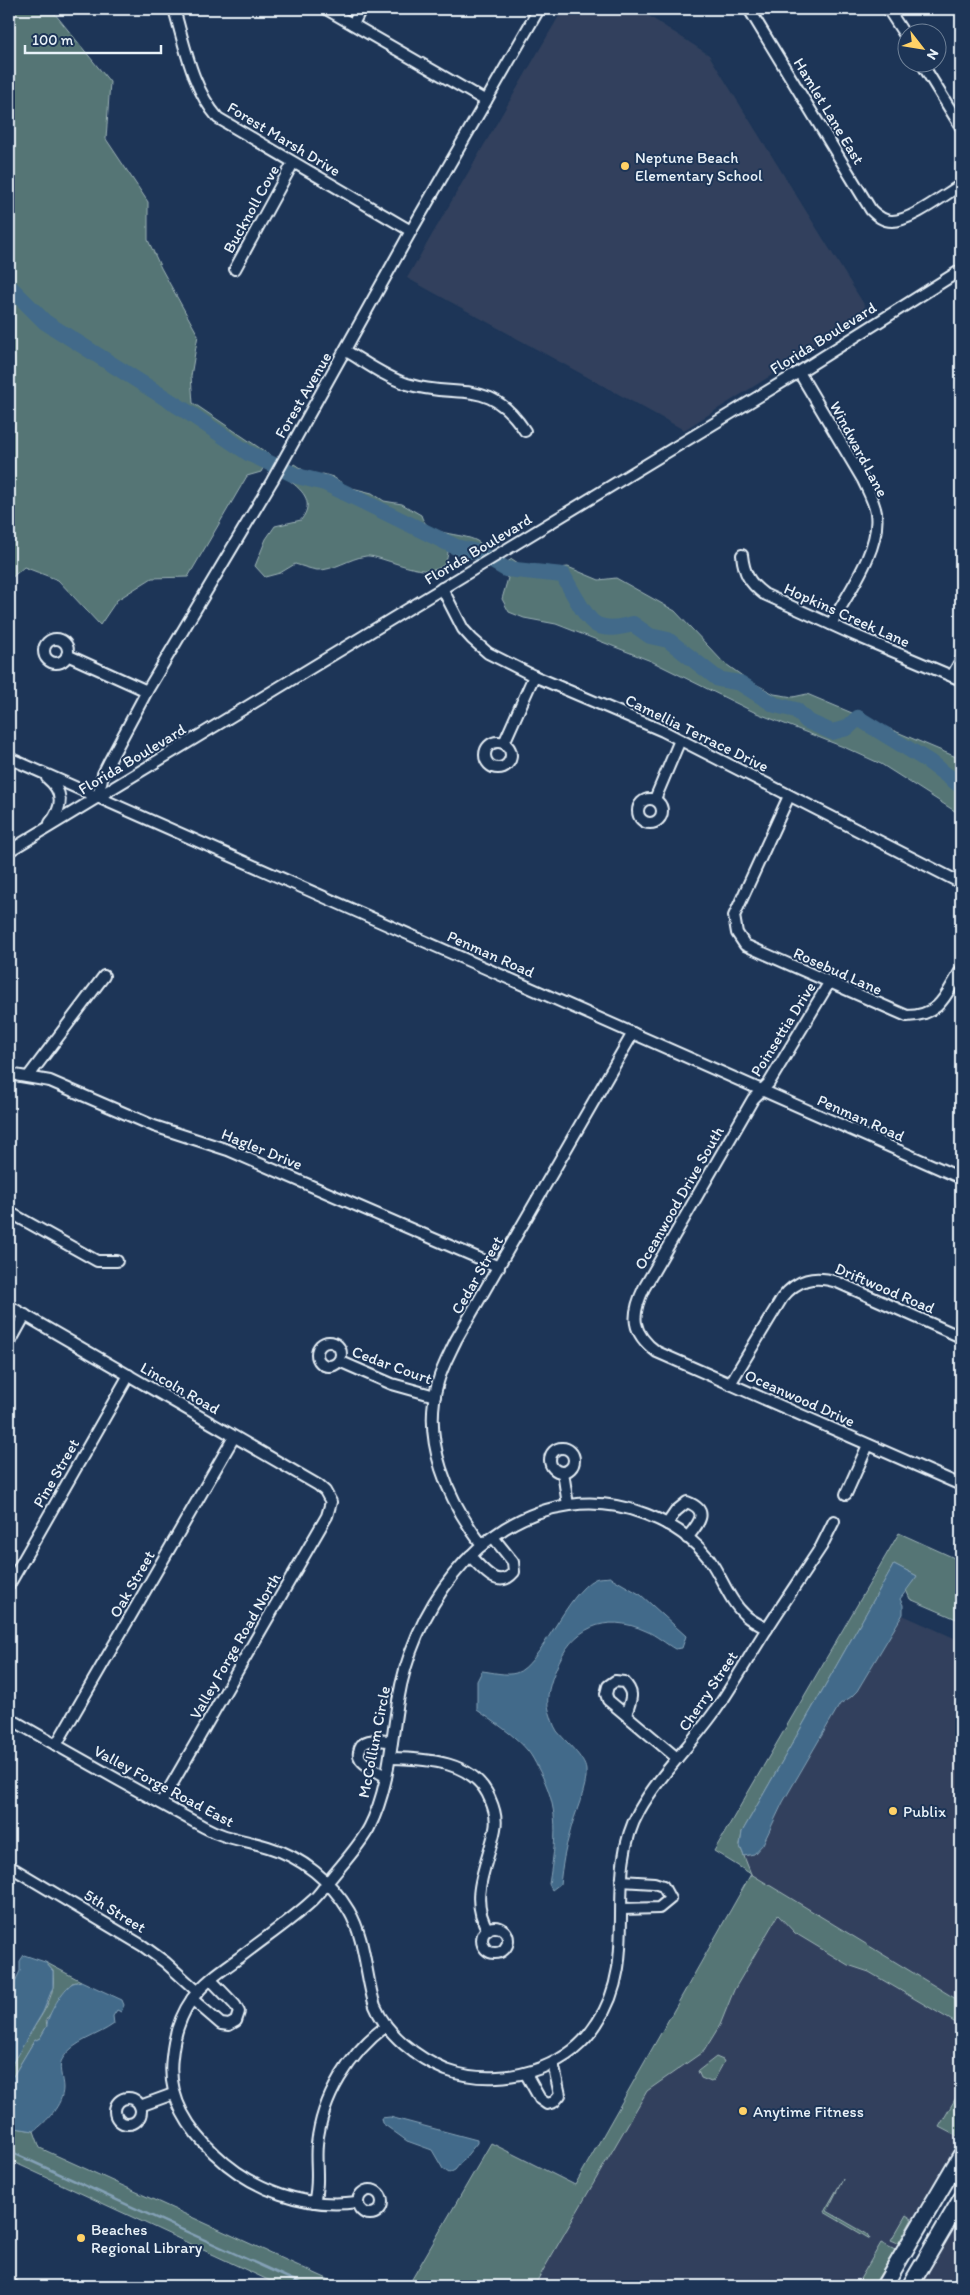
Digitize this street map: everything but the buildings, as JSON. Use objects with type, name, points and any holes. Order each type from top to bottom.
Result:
[{"type":"highway","points":[[884,2286],[961,2155]]},
{"type":"highway","points":[[910,2286],[961,2199]]},
{"type":"street","name":"Forest Marsh Drive","points":[[174,9],[199,90],[207,105],[218,118],[412,231]]},
{"type":"street","points":[[326,9],[486,101]]},
{"type":"street","points":[[353,24],[362,9]]},
{"type":"street","name":"Forest Avenue","points":[[98,797],[106,767],[284,460],[539,9]]},
{"type":"street","name":"Hamlet Lane East","points":[[749,9],[878,217],[890,221],[906,218],[961,184]]},
{"type":"street","points":[[888,9],[898,24]]},
{"type":"street","points":[[927,72],[961,127]]},
{"type":"street","name":"Bucknoll Cove","points":[[235,269],[293,163]]},
{"type":"street","name":"Florida Boulevard","points":[[9,851],[469,570],[799,372],[961,270]]},
{"type":"street","points":[[346,351],[406,383],[487,396],[503,404],[514,415],[525,432]]},
{"type":"street","name":"Windward Lane","points":[[799,372],[863,480],[872,498],[876,514],[876,531],[872,548],[831,624]]},
{"type":"street","name":"Hopkins Creek Lane","points":[[742,556],[744,572],[753,586],[784,604],[957,678]]},
{"type":"street","name":"Camellia Terrace Drive","points":[[442,588],[463,629],[488,653],[534,676],[680,740],[961,883]]},
{"type":"street","points":[[67,655],[148,692]]},
{"type":"street","points":[[957,678],[961,660]]},
{"type":"street","points":[[504,743],[534,676]]},
{"type":"street","points":[[655,799],[680,740]]},
{"type":"street","name":"Penman Road","points":[[9,758],[961,1178]]},
{"type":"street","points":[[36,770],[56,785],[60,797],[59,808],[47,827]]},
{"type":"street","name":"Rosebud Lane","points":[[789,796],[734,916],[734,925],[741,941],[751,948],[907,1016],[927,1014],[940,1004],[961,970]]},
{"type":"street","points":[[28,1076],[104,976]]},
{"type":"street","name":"Poinsettia Drive","points":[[761,1090],[770,1083],[829,983]]},
{"type":"street","name":"Cedar Street","points":[[482,1545],[460,1514],[442,1474],[435,1439],[433,1414],[438,1382],[450,1353],[633,1033]]},
{"type":"street","name":"Hagler Drive","points":[[9,1074],[50,1081],[170,1132],[228,1150],[499,1267]]},
{"type":"street","name":"Oceanwood Drive South","points":[[636,1326],[634,1318],[637,1302],[644,1288],[753,1099],[761,1090]]},
{"type":"street","points":[[9,1212],[96,1261],[117,1262]]},
{"type":"street","name":"Driftwood Road","points":[[730,1384],[782,1298],[790,1288],[808,1278],[837,1282],[961,1337]]},
{"type":"street","name":"Lincoln Road","points":[[9,1306],[318,1485],[325,1491],[331,1502]]},
{"type":"street","points":[[9,1344],[26,1315]]},
{"type":"street","name":"Oceanwood Drive","points":[[636,1326],[641,1338],[657,1352],[961,1486]]},
{"type":"street","name":"Cedar Court","points":[[339,1361],[392,1384],[435,1396]]},
{"type":"street","name":"Pine Street","points":[[9,1585],[129,1375]]},
{"type":"street","name":"Oak Street","points":[[56,1745],[234,1437]]},
{"type":"street","points":[[846,1494],[868,1445]]},
{"type":"street","points":[[563,1472],[568,1505]]},
{"type":"street","name":"Valley Forge Road North","points":[[162,1802],[327,1516],[331,1502]]},
{"type":"street","points":[[667,1524],[682,1505],[687,1502],[694,1505],[700,1510],[702,1515],[699,1523],[688,1538]]},
{"type":"street","name":"McCollum Circle","points":[[358,2202],[328,2204],[292,2198],[262,2186],[222,2160],[199,2138],[189,2124],[174,2094],[171,2065],[174,2038],[179,2022],[195,1995],[210,1980],[314,1900],[346,1861],[370,1825],[386,1777],[398,1702],[411,1650],[439,1595],[450,1578],[470,1556],[492,1537],[533,1514],[568,1505],[609,1505],[638,1512],[667,1524],[688,1538],[706,1556],[720,1576],[731,1597],[745,1615],[767,1629]]},
{"type":"street","name":"Cherry Street","points":[[386,2026],[391,2033],[415,2052],[446,2070],[467,2076],[504,2078],[526,2074],[571,2053],[588,2037],[605,2013],[615,1989],[621,1955],[621,1882],[626,1846],[638,1814],[655,1784],[717,1709],[821,1546],[834,1521]]},
{"type":"street","points":[[470,1556],[498,1580],[504,1581],[510,1577],[514,1572],[514,1562],[492,1537]]},
{"type":"street","points":[[626,1714],[677,1758]]},
{"type":"street","name":"Valley Forge Road East","points":[[9,1718],[219,1835],[268,1847],[295,1857],[308,1866],[327,1884],[350,1912],[362,1945],[375,2006],[386,2026]]},
{"type":"street","points":[[386,1777],[365,1764],[359,1758],[359,1751],[362,1745],[370,1740],[392,1741]]},
{"type":"street","points":[[390,1758],[419,1759],[455,1766],[476,1778],[487,1791],[493,1807],[496,1827],[480,1881],[479,1901],[482,1922],[488,1930]]},
{"type":"street","name":"5th Street","points":[[9,1866],[143,1946],[166,1962],[221,2024],[229,2025],[236,2021],[239,2012],[235,2005],[210,1980]]},
{"type":"street","points":[[621,1882],[663,1886],[670,1899],[659,1908],[622,1909]]},
{"type":"street","points":[[314,2202],[318,2182],[318,2144],[327,2104],[337,2081],[352,2059],[374,2035],[386,2026]]},
{"type":"street","points":[[526,2074],[540,2099],[548,2104],[554,2102],[560,2095],[553,2063]]},
{"type":"street","points":[[140,2106],[174,2094]]},
{"type":"shaded area","name":"Neptune Beach Elementary School","points":[[563,9],[638,9],[709,55],[870,314],[684,430],[407,278]]},
{"type":"shaded area","points":[[894,1564],[917,1576],[900,1599],[903,1605],[903,1614],[857,1691],[840,1704],[783,1802],[763,1844],[754,1854],[744,1856],[740,1846],[742,1832]]},
{"type":"shaded area","points":[[610,1577],[641,1595],[686,1636],[682,1648],[675,1649],[650,1633],[631,1625],[603,1624],[580,1634],[562,1655],[554,1673],[548,1695],[548,1705],[557,1731],[585,1765],[586,1777],[567,1845],[560,1884],[552,1890],[549,1884],[555,1825],[550,1797],[545,1783],[532,1757],[523,1745],[477,1710],[477,1681],[482,1671],[512,1674],[525,1667],[535,1657],[574,1598],[585,1586],[597,1578]]},
{"type":"shaded area","points":[[862,1597],[961,1641],[961,2136],[873,2286],[519,2286],[751,1874],[714,1851]]},
{"type":"shaded area","points":[[24,1955],[45,1962],[53,1971],[53,1987],[43,2012],[9,2069],[9,1994],[20,1971],[20,1961]]},
{"type":"shaded area","points":[[81,1981],[122,2000],[124,2005],[121,2012],[117,2010],[113,2016],[114,2024],[79,2043],[67,2052],[61,2061],[60,2068],[63,2088],[60,2101],[44,2123],[34,2131],[9,2127],[9,2083],[34,2041],[40,2038],[47,2026],[52,2009],[61,1996],[73,1983]]},
{"type":"shaded area","points":[[390,2117],[477,2140],[477,2143],[455,2170],[449,2173],[443,2169],[432,2150],[407,2141],[382,2123],[381,2118]]},
{"type":"shaded area","points":[[961,2218],[961,2286],[921,2286],[947,2241]]},
{"type":"green space","points":[[9,9],[47,9],[55,14],[110,82],[106,139],[148,202],[148,240],[161,268],[198,335],[191,376],[193,403],[270,455],[261,472],[247,476],[188,577],[152,578],[117,600],[100,625],[58,580],[24,567],[9,580]]},
{"type":"green space","points":[[294,464],[312,476],[323,474],[333,477],[348,487],[372,493],[384,501],[402,504],[421,515],[424,522],[437,531],[470,538],[486,549],[470,558],[448,550],[445,563],[438,569],[413,568],[366,556],[323,570],[314,570],[295,564],[280,573],[265,577],[255,566],[266,539],[275,526],[301,520],[307,507],[305,496],[286,478]]},
{"type":"green space","points":[[512,559],[524,567],[549,569],[568,567],[599,580],[616,578],[675,611],[723,662],[748,680],[774,694],[793,697],[807,694],[961,759],[961,815],[881,764],[846,748],[754,712],[651,661],[556,624],[524,618],[509,612],[502,599],[508,578],[494,570]]},
{"type":"green space","points":[[899,1533],[961,1561],[961,1621],[910,1599],[906,1590],[917,1576],[894,1564],[742,1832],[740,1846],[751,1874],[714,1851]]},
{"type":"green space","points":[[751,1874],[961,2002],[961,2026],[869,1972],[848,1965],[795,1933],[778,1915],[734,1990],[720,2025],[704,2051],[647,2091],[534,2286],[408,2286],[491,2143],[575,2185]]},
{"type":"green space","points":[[45,1962],[81,1981],[72,1983],[46,2020],[47,2026],[40,2038],[34,2041],[9,2083],[15,2058],[44,2012],[49,2000],[53,1985],[53,1971]]},
{"type":"green space","points":[[716,2057],[724,2062],[714,2080],[711,2082],[701,2078],[698,2071]]},
{"type":"green space","points":[[961,2089],[961,2136],[960,2138],[939,2127]]},
{"type":"green space","points":[[9,2127],[34,2131],[40,2148],[343,2286],[281,2286],[9,2160]]},
{"type":"green space","points":[[843,2179],[827,2211],[867,2234],[870,2239],[824,2212]]},
{"type":"green space","points":[[906,2215],[912,2219],[898,2244],[891,2241]]},
{"type":"green space","points":[[881,2243],[895,2250],[873,2286],[856,2286]]},
{"type":"waterway","points":[[9,286],[45,322],[189,413],[248,453],[297,476],[325,483],[456,547],[477,552],[506,569],[563,575],[583,610],[592,622],[597,625],[610,628],[633,624],[650,636],[668,640],[718,679],[740,683],[775,705],[796,710],[807,721],[832,732],[847,728],[858,718],[928,761],[961,786]]},
{"type":"waterway","points":[[9,2151],[306,2286]]},
{"type":"place","name":"Neptune Beach Elementary School","points":[[625,166]]},
{"type":"place","name":"Publix","points":[[893,1811]]},
{"type":"place","name":"Anytime Fitness","points":[[743,2111]]},
{"type":"place","name":"Beaches Regional Library","points":[[81,2238]]}]
